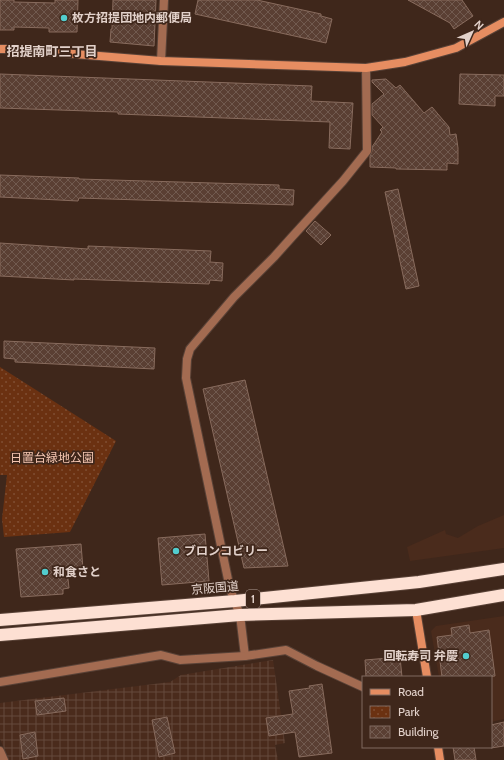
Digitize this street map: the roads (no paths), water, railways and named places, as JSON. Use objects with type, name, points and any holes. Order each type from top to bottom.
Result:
[{"type":"highway","name":"京阪国道","points":[[0,620],[235,601],[418,582],[504,569]]},
{"type":"highway","name":"1","points":[[0,635],[240,616],[416,610],[504,595]]},
{"type":"street","points":[[161,60],[164,0]]},
{"type":"street","points":[[0,49],[161,60],[366,68],[405,62],[456,48],[504,22]]},
{"type":"street","points":[[245,656],[240,616],[230,589],[186,378],[187,359],[190,349],[234,298],[274,257],[343,181],[367,151],[366,68]]},
{"type":"street","points":[[416,610],[427,676]]},
{"type":"street","points":[[0,682],[161,655],[180,660],[245,656],[286,650],[362,688]]},
{"type":"street","points":[[438,748],[440,760]]},
{"type":"street","points":[[0,751],[4,760]]},
{"type":"place","name":"枚方招提団地内郵便局","points":[[64,18]]},
{"type":"place","name":"ブロンコビリー","points":[[176,551]]},
{"type":"place","name":"和食さと","points":[[45,572]]},
{"type":"place","name":"回転寿司 弁慶","points":[[466,656]]},
{"type":"district","name":"招提南町三丁目","points":[[52,51]]},
{"type":"park label","name":"日置台緑地公園","points":[[52,458]]}]
